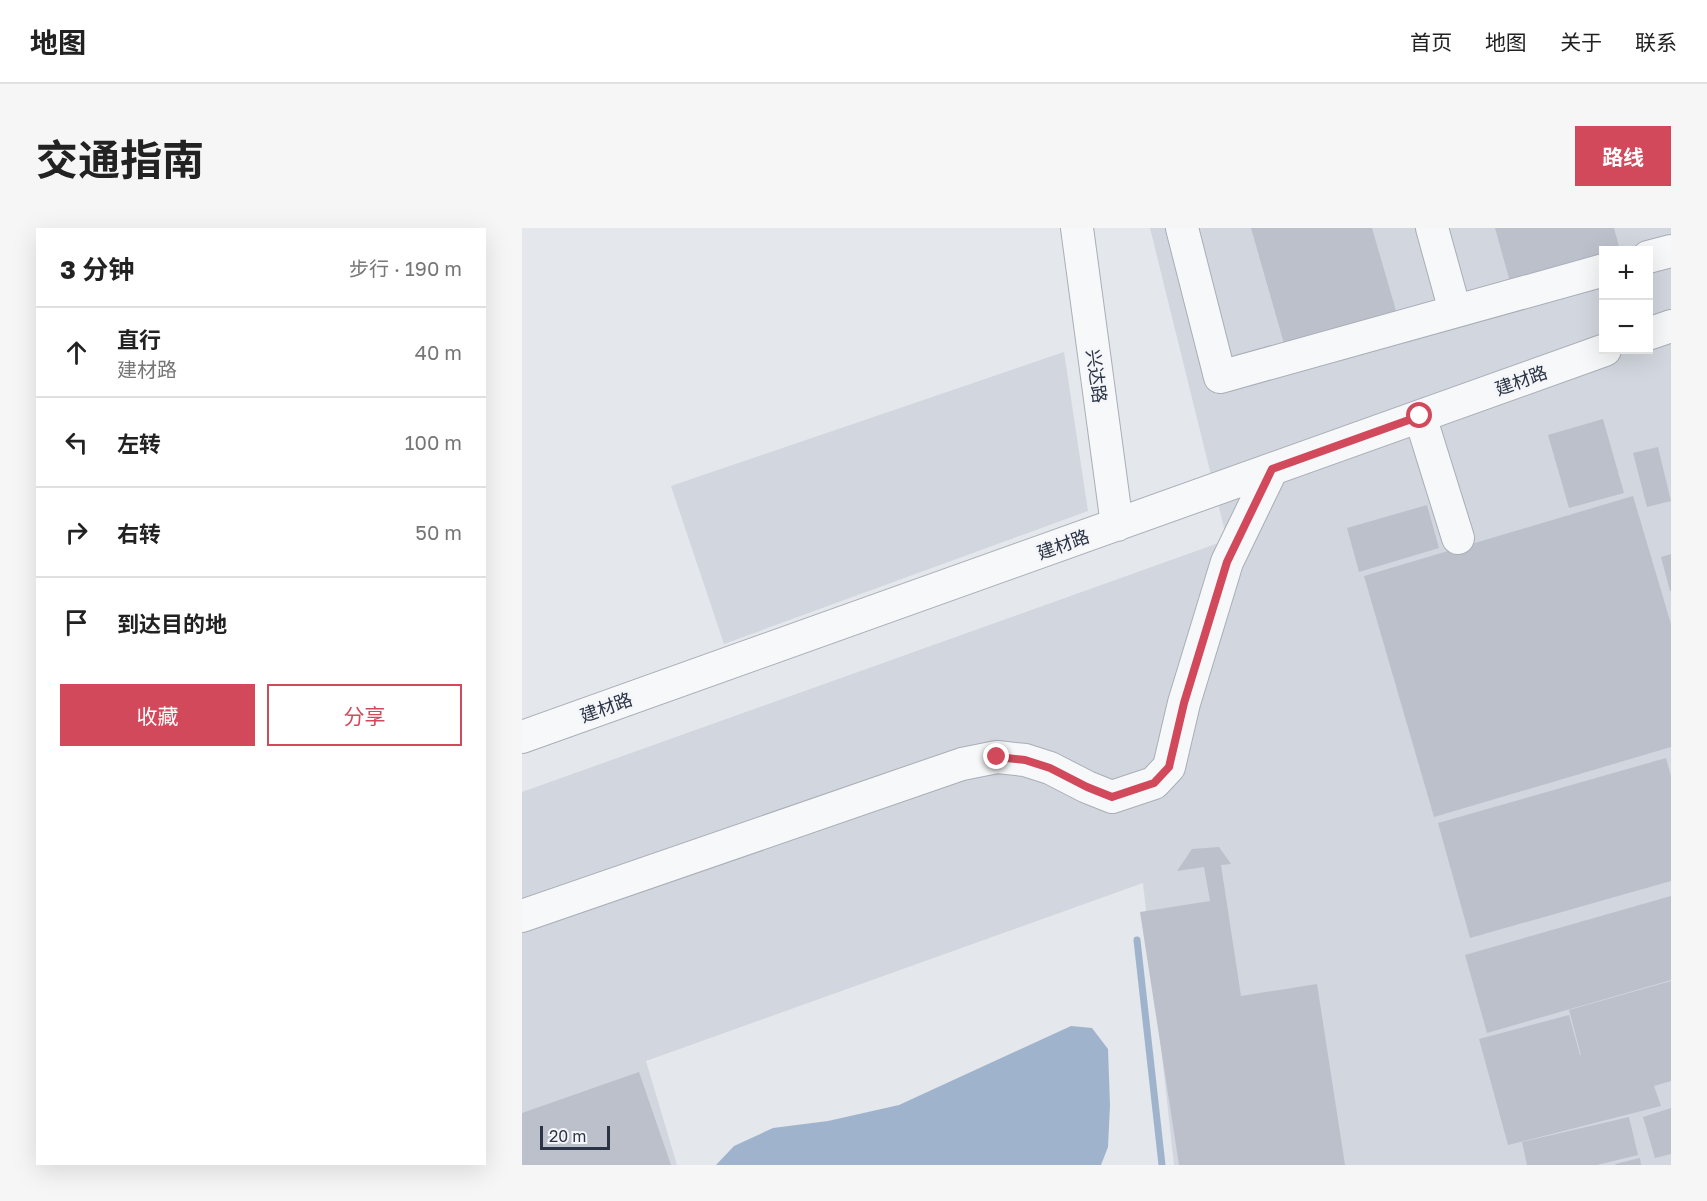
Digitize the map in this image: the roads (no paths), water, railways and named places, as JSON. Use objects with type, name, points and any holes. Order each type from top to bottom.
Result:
[{"type":"street","name":"兴达路","points":[[1077,228],[1117,525]]},
{"type":"street","points":[[1182,228],[1220,377],[1599,271]]},
{"type":"street","points":[[1432,228],[1455,311]]},
{"type":"street","points":[[1653,256],[1671,251]]},
{"type":"street","points":[[1653,332],[1671,326]]},
{"type":"street","name":"建材路","points":[[522,737],[1599,352]]},
{"type":"street","points":[[1420,416],[1458,538]]},
{"type":"street","points":[[522,916],[962,764],[997,757],[1025,760],[1050,768],[1112,797],[1154,783],[1169,767],[1184,703],[1227,562],[1272,469]]},
{"type":"water","points":[[1071,1026],[1092,1028],[1108,1049],[1110,1105],[1108,1147],[1101,1165],[716,1165],[734,1146],[773,1128],[828,1121],[899,1105]]},
{"type":"waterway","points":[[1137,940],[1162,1165]]}]
